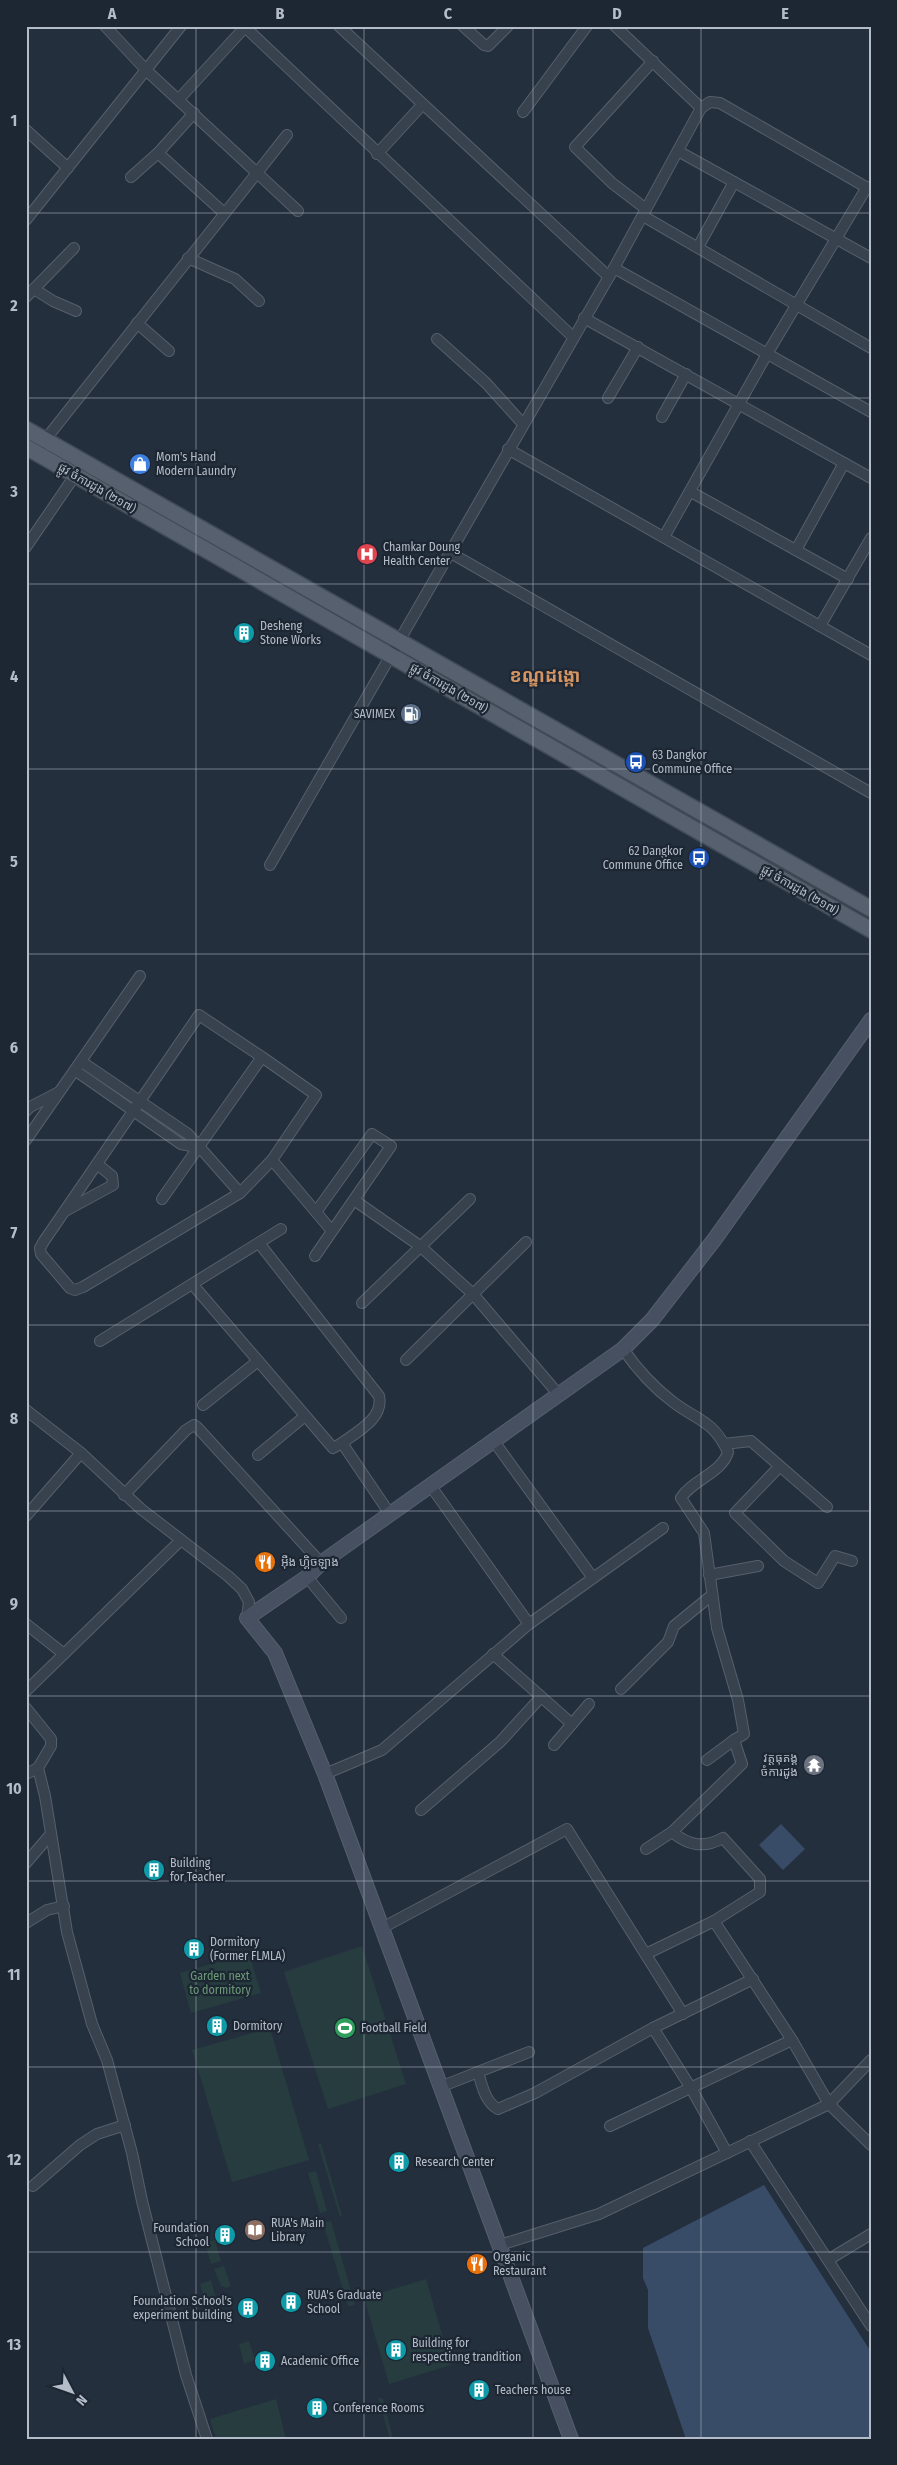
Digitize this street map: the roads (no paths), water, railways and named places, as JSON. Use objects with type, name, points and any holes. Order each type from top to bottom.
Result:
[{"type":"main road","name":"ផ្លូវ ចំការដូង (២១៧)","points":[[26,428],[871,909]]},
{"type":"main road","name":"ផ្លូវ ចំការដូង (២១៧)","points":[[26,448],[871,930]]},
{"type":"street","points":[[105,26],[146,70],[298,211]]},
{"type":"street","points":[[26,220],[182,26]]},
{"type":"street","points":[[339,26],[423,104],[612,272],[767,354],[871,412]]},
{"type":"street","points":[[463,26],[484,45],[488,46],[508,26]]},
{"type":"street","points":[[523,112],[587,26]]},
{"type":"street","points":[[615,26],[701,108]]},
{"type":"street","points":[[179,99],[245,27],[377,154],[573,337]]},
{"type":"street","points":[[653,61],[575,147],[645,213],[698,247],[871,348]]},
{"type":"street","points":[[270,865],[522,424],[612,272],[701,108],[710,102],[720,103],[869,189],[767,354],[664,537]]},
{"type":"street","points":[[377,154],[423,104]]},
{"type":"street","points":[[131,177],[158,153],[194,113]]},
{"type":"street","points":[[26,130],[68,168]]},
{"type":"street","points":[[45,440],[287,135]]},
{"type":"street","points":[[678,151],[871,258]]},
{"type":"street","points":[[158,153],[224,213]]},
{"type":"street","points":[[698,247],[734,182]]},
{"type":"street","points":[[26,297],[74,248]]},
{"type":"street","points":[[188,258],[235,279],[259,301]]},
{"type":"street","points":[[34,289],[76,311]]},
{"type":"street","points":[[584,318],[871,478]]},
{"type":"street","points":[[137,323],[169,351]]},
{"type":"street","points":[[437,339],[486,383],[522,424]]},
{"type":"street","points":[[608,398],[638,347]]},
{"type":"street","points":[[662,417],[686,374]]},
{"type":"street","points":[[508,449],[871,655]]},
{"type":"street","points":[[26,547],[84,462]]},
{"type":"street","points":[[796,550],[844,464]]},
{"type":"street","points":[[690,492],[848,579]]},
{"type":"street","points":[[820,626],[871,538]]},
{"type":"street","points":[[449,552],[871,793]]},
{"type":"street","points":[[26,1140],[79,1067],[140,976]]},
{"type":"street","points":[[199,1015],[262,1057],[316,1095],[272,1160],[240,1193],[83,1287],[74,1290],[69,1288],[40,1252],[41,1245],[199,1015]]},
{"type":"street","points":[[247,1618],[308,1577],[321,1563],[623,1349],[652,1320],[709,1246],[871,1020]]},
{"type":"street","points":[[162,1198],[262,1057]]},
{"type":"street","points":[[79,1067],[138,1106],[188,1134],[197,1147],[240,1193]]},
{"type":"street","points":[[26,1111],[30,1107],[60,1092]]},
{"type":"street","points":[[315,1256],[391,1146],[372,1134],[316,1212]]},
{"type":"street","points":[[272,1160],[332,1231]]},
{"type":"street","points":[[64,1211],[113,1185],[112,1176],[97,1164]]},
{"type":"street","points":[[362,1303],[470,1199]]},
{"type":"street","points":[[354,1200],[420,1246],[473,1294],[560,1395]]},
{"type":"street","points":[[100,1341],[281,1230]]},
{"type":"street","points":[[406,1360],[526,1242]]},
{"type":"street","points":[[193,1285],[333,1448],[342,1444],[378,1414],[381,1404],[379,1396],[258,1244]]},
{"type":"street","points":[[623,1349],[655,1388],[674,1403],[707,1422],[728,1452],[727,1457],[685,1492],[681,1498],[704,1533],[708,1574],[717,1628],[738,1700],[744,1734],[707,1760]]},
{"type":"street","points":[[203,1406],[258,1361]]},
{"type":"street","points":[[26,1410],[81,1453],[124,1495],[242,1589],[249,1602],[247,1618],[275,1653],[325,1774],[571,2439]]},
{"type":"street","points":[[258,1454],[305,1416]]},
{"type":"street","points":[[124,1495],[186,1430],[194,1425],[198,1427],[321,1563]]},
{"type":"street","points":[[493,1440],[593,1578]]},
{"type":"street","points":[[724,1444],[751,1441],[779,1467],[808,1488],[827,1507]]},
{"type":"street","points":[[342,1444],[390,1514]]},
{"type":"street","points":[[26,1516],[81,1453]]},
{"type":"street","points":[[779,1467],[735,1513],[784,1561],[818,1583],[835,1556],[852,1561]]},
{"type":"street","points":[[430,1485],[528,1624]]},
{"type":"street","points":[[325,1774],[382,1750],[528,1624],[663,1528]]},
{"type":"street","points":[[26,1691],[181,1540]]},
{"type":"street","points":[[708,1574],[758,1566]]},
{"type":"street","points":[[308,1577],[341,1618]]},
{"type":"street","points":[[621,1689],[668,1642],[674,1626],[712,1595]]},
{"type":"street","points":[[26,1624],[64,1654]]},
{"type":"street","points":[[493,1654],[572,1724]]},
{"type":"street","points":[[421,1810],[500,1742],[541,1697]]},
{"type":"street","points":[[554,1746],[589,1704]]},
{"type":"street","points":[[26,1708],[51,1739],[51,1746],[38,1768],[26,1774]]},
{"type":"street","points":[[646,1849],[672,1832],[742,1764],[734,1740]]},
{"type":"street","points":[[38,1768],[45,1796],[67,1932],[87,2006],[107,2060],[125,2125],[186,2375],[207,2439]]},
{"type":"street","points":[[382,1928],[568,1829],[683,2014]]},
{"type":"street","points":[[646,1954],[714,1921],[760,1892],[760,1879],[722,1838],[706,1845],[696,1844],[683,1841],[672,1832]]},
{"type":"street","points":[[26,1864],[50,1835]]},
{"type":"street","points":[[26,1923],[47,1910],[64,1906]]},
{"type":"street","points":[[714,1921],[792,2040],[830,2104],[871,2145]]},
{"type":"street","points":[[478,2072],[486,2096],[492,2106],[498,2109],[535,2093],[653,2028],[753,1979]]},
{"type":"street","points":[[653,2028],[691,2088],[727,2152]]},
{"type":"street","points":[[610,2126],[792,2040]]},
{"type":"street","points":[[440,2087],[529,2052]]},
{"type":"street","points":[[500,2245],[599,2214],[830,2104],[871,2060]]},
{"type":"street","points":[[33,2186],[97,2134],[125,2125]]},
{"type":"street","points":[[750,2141],[871,2326]]},
{"type":"street","points":[[828,2260],[871,2234]]},
{"type":"water","points":[[781,1824],[805,1849],[783,1870],[759,1845]]},
{"type":"water","points":[[764,2185],[871,2352],[871,2439],[686,2439],[648,2328],[648,2290],[643,2278],[643,2248]]},
{"type":"place","name":"Mom's Hand Modern Laundry","points":[[140,464]]},
{"type":"place","name":"Chamkar Doung Health Center","points":[[367,554]]},
{"type":"place","name":"Desheng Stone Works","points":[[244,633]]},
{"type":"place","name":"SAVIMEX","points":[[411,714]]},
{"type":"place","name":"63 Dangkor Commune Office","points":[[636,762]]},
{"type":"place","name":"62 Dangkor Commune Office","points":[[699,858]]},
{"type":"place","name":"អ៊ឹង ហ្គិចឡាង","points":[[265,1562]]},
{"type":"place","name":"វត្តធុតង្គ ចំការដូង","points":[[814,1765]]},
{"type":"place","name":"Building for Teacher","points":[[154,1870]]},
{"type":"place","name":"Dormitory (Former FLMLA)","points":[[194,1949]]},
{"type":"place","name":"Dormitory","points":[[217,2026]]},
{"type":"place","name":"Football Field","points":[[345,2028]]},
{"type":"place","name":"Research Center","points":[[399,2162]]},
{"type":"place","name":"RUA's Main Library","points":[[255,2230]]},
{"type":"place","name":"Foundation School","points":[[225,2235]]},
{"type":"place","name":"Organic Restaurant","points":[[477,2264]]},
{"type":"place","name":"RUA's Graduate School","points":[[291,2302]]},
{"type":"place","name":"Foundation School's experiment building","points":[[248,2308]]},
{"type":"place","name":"Building for respectinng trandition","points":[[396,2350]]},
{"type":"place","name":"Academic Office","points":[[265,2361]]},
{"type":"place","name":"Teachers house","points":[[479,2390]]},
{"type":"place","name":"Conference Rooms","points":[[317,2408]]},
{"type":"district","name":"ខណ្ឌដង្កោ","points":[[545,676]]},
{"type":"park label","name":"Garden next to dormitory","points":[[220,1983]]}]
